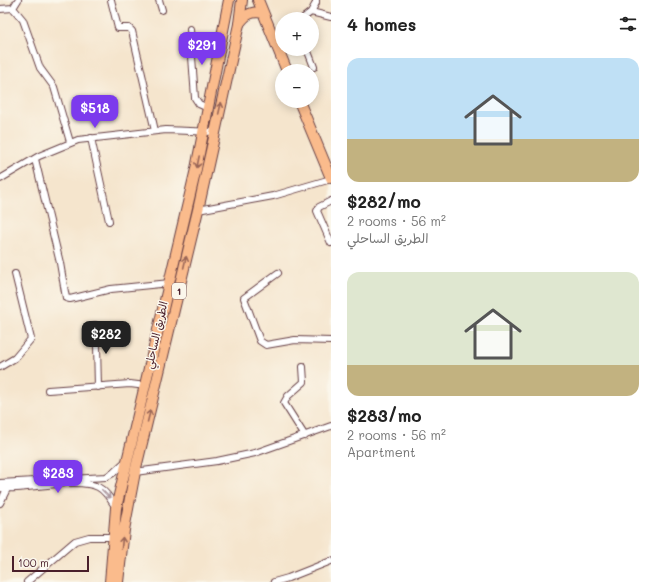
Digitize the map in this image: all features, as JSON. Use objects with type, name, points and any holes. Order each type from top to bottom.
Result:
[{"type":"main road","name":"الطريق الساحلي","points":[[118,582],[124,530],[135,472],[198,210],[209,132],[208,108],[229,0]]},
{"type":"main road","name":"الطريق الساحلي","points":[[110,582],[112,537],[116,508],[126,461],[209,132],[239,24],[242,0]]},
{"type":"main road","points":[[258,0],[284,64]]},
{"type":"main road","points":[[239,24],[249,14],[256,12],[263,13]]},
{"type":"main road","points":[[302,108],[330,174]]},
{"type":"street","points":[[13,8],[18,0]]},
{"type":"street","points":[[111,0],[118,28],[129,28],[132,31],[155,131]]},
{"type":"street","points":[[159,0],[162,10]]},
{"type":"street","points":[[311,12],[316,0]]},
{"type":"street","points":[[0,9],[13,8]]},
{"type":"street","points":[[13,8],[23,20],[40,68],[54,87],[70,142]]},
{"type":"street","points":[[319,14],[331,17]]},
{"type":"street","points":[[190,29],[195,98],[200,104],[208,108]]},
{"type":"street","points":[[0,179],[35,159],[70,142],[91,138],[155,131],[209,132]]},
{"type":"street","points":[[91,138],[109,221]]},
{"type":"street","points":[[35,159],[66,298],[70,299],[130,286],[170,283]]},
{"type":"street","points":[[198,210],[265,198],[330,174]]},
{"type":"street","points":[[331,201],[319,207],[317,211],[331,243]]},
{"type":"street","points":[[278,273],[244,298],[260,341],[266,345],[295,340],[331,341]]},
{"type":"street","points":[[0,366],[15,358],[31,339],[15,274]]},
{"type":"street","points":[[94,325],[97,345],[98,387]]},
{"type":"street","points":[[303,367],[304,382],[288,396],[284,403],[305,436]]},
{"type":"street","points":[[48,390],[130,384],[146,386]]},
{"type":"street","points":[[135,472],[217,461],[255,453],[331,426]]},
{"type":"street","points":[[0,483],[106,477],[113,473],[126,461]]},
{"type":"street","points":[[0,488],[7,489],[73,484],[92,485],[100,488],[106,493],[116,508]]},
{"type":"street","points":[[1,500],[7,489]]},
{"type":"street","points":[[27,582],[75,541],[89,537],[112,537]]},
{"type":"street","points":[[274,582],[289,580],[331,562]]}]
